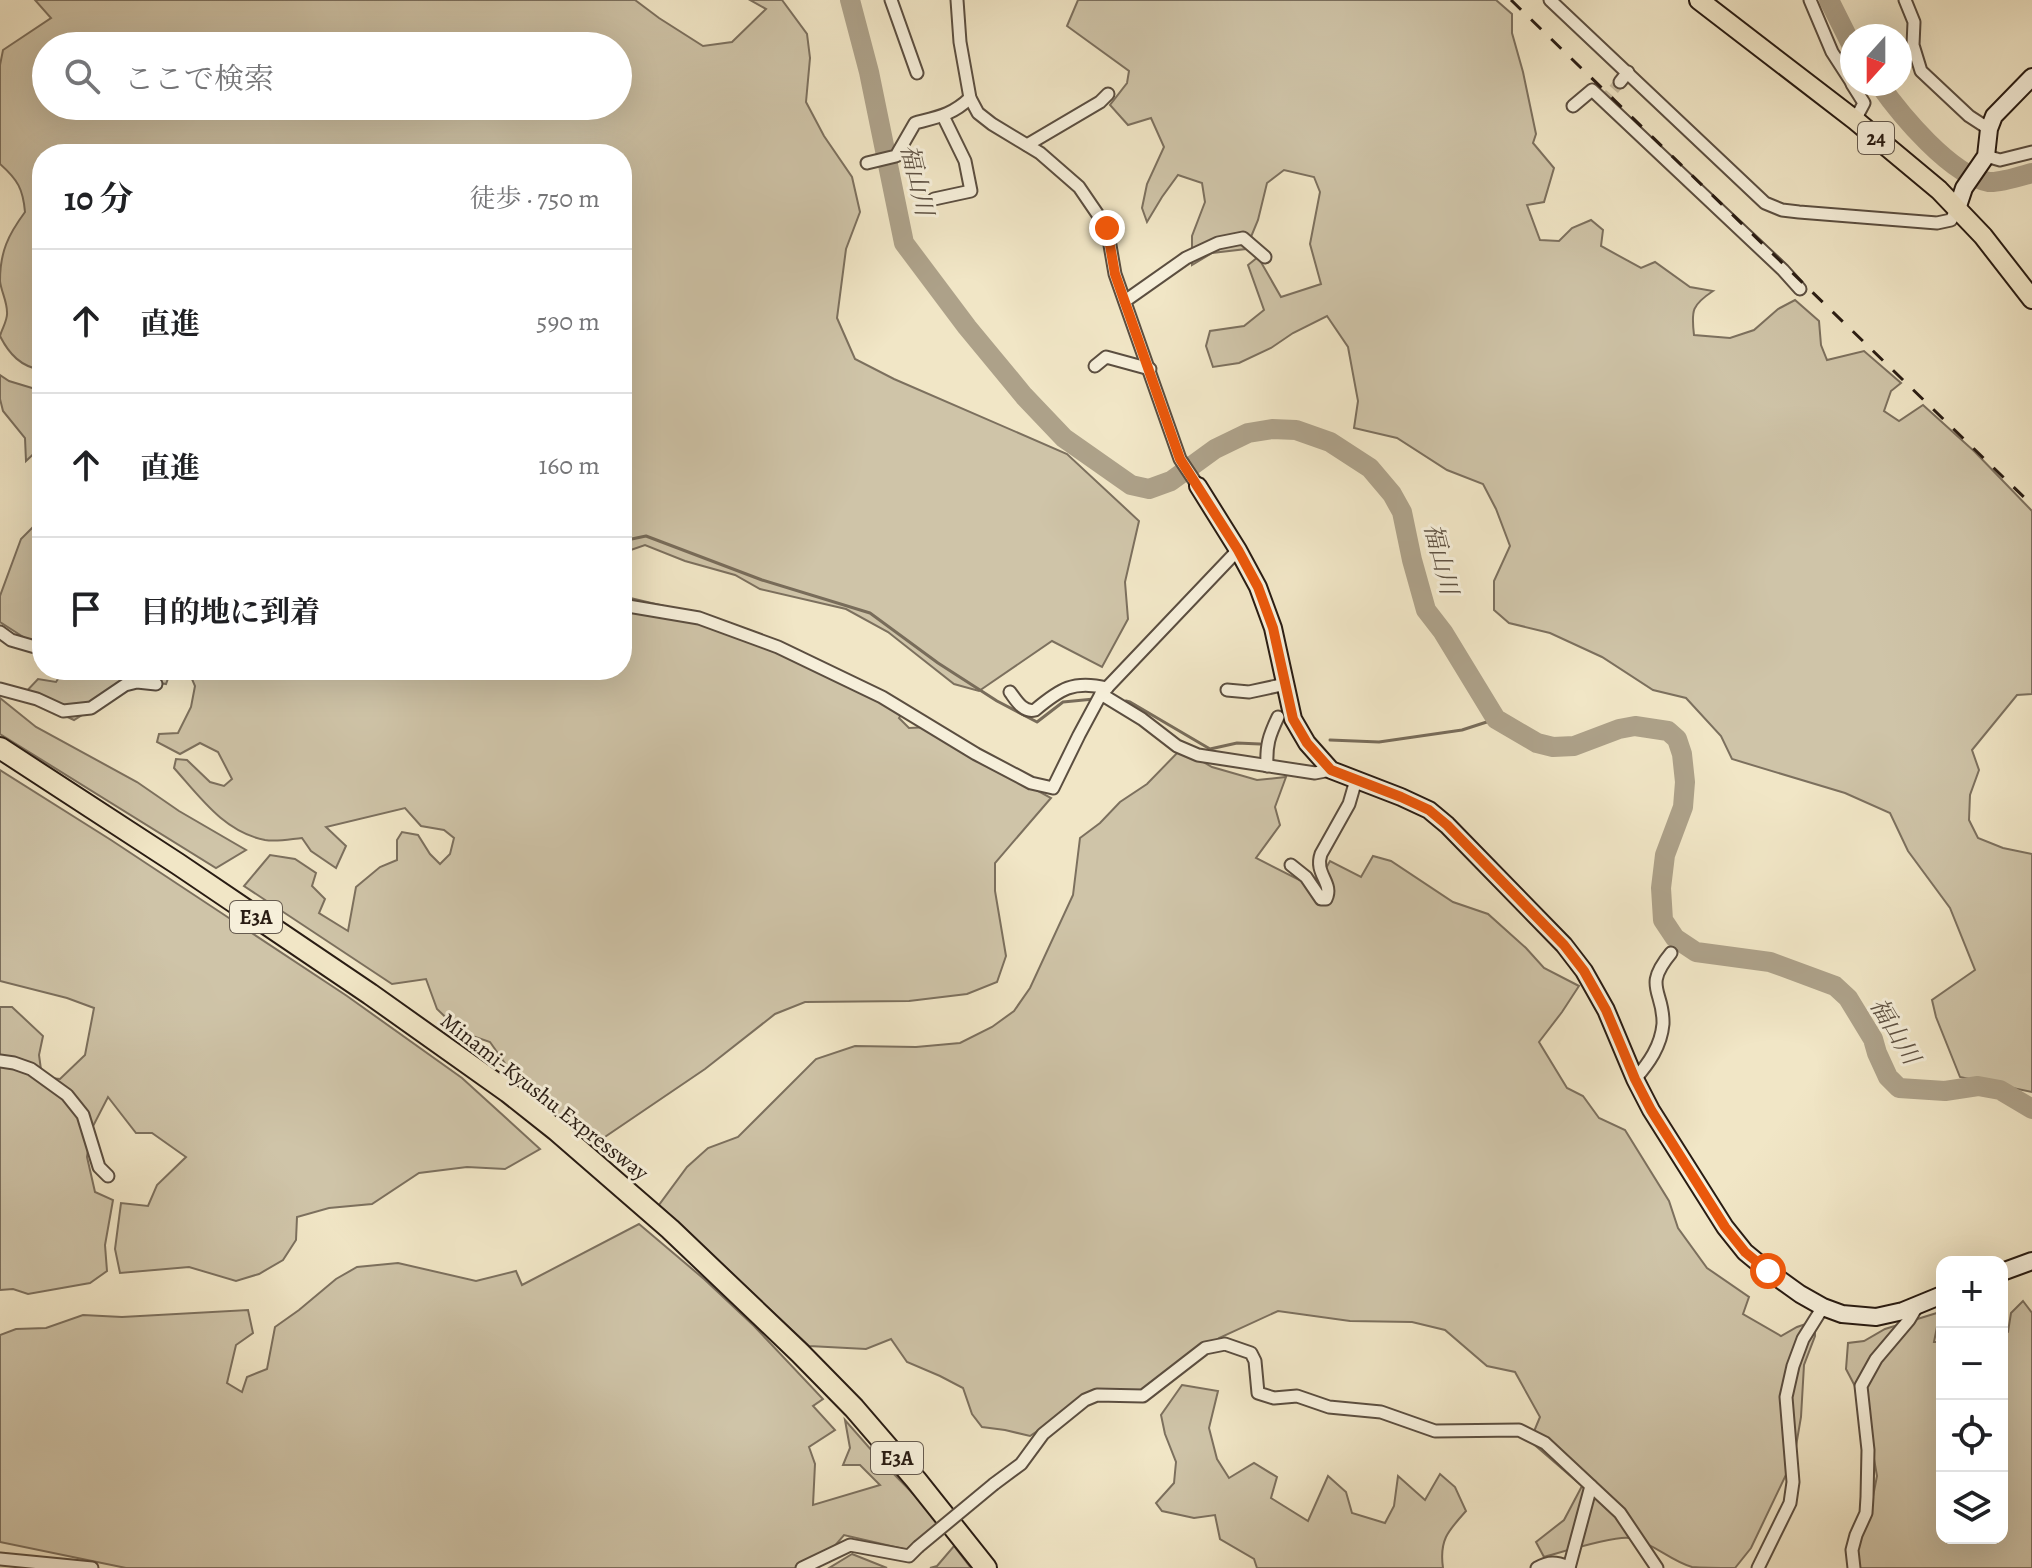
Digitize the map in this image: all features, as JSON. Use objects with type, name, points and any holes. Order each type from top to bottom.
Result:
[{"type":"highway","name":"Minami-Kyushu Expressway","points":[[0,748],[332,968],[508,1092],[556,1130],[660,1220],[854,1408],[986,1568]]},
{"type":"main road","name":"24","points":[[1699,0],[1912,167],[1983,236],[2032,299]]},
{"type":"street","points":[[891,0],[917,73]]},
{"type":"street","points":[[957,0],[960,42],[970,98],[978,113],[1040,153],[1079,187],[1107,228],[1115,274],[1180,459],[1258,587],[1273,628],[1293,719],[1307,743],[1331,770],[1429,810],[1564,945],[1596,990],[1651,1110],[1725,1227],[1745,1252],[1823,1307],[1842,1314],[1876,1317],[1903,1311],[1936,1298]]},
{"type":"street","points":[[1550,0],[1750,190],[1765,203],[1782,210],[1937,223],[1951,220],[1964,188],[1983,161],[1994,116],[2032,77]]},
{"type":"street","points":[[1810,0],[1840,65]]},
{"type":"street","points":[[1905,0],[1914,22],[1913,45],[1921,71],[1969,116],[1989,129]]},
{"type":"street","points":[[1620,82],[1628,72]]},
{"type":"street","points":[[1573,106],[1592,90],[1800,289]]},
{"type":"street","points":[[1027,145],[1100,102],[1108,94]]},
{"type":"street","points":[[1855,120],[1864,103],[1860,96]]},
{"type":"street","points":[[867,163],[896,156],[915,123],[943,116],[958,109],[970,98]]},
{"type":"street","points":[[934,199],[971,191],[965,161],[943,116]]},
{"type":"street","points":[[1983,161],[2032,152]]},
{"type":"street","points":[[1125,301],[1186,258],[1218,243],[1243,238],[1265,257]]},
{"type":"street","points":[[1095,366],[1106,357],[1150,369]]},
{"type":"street","points":[[632,607],[699,618],[778,647],[882,697],[1031,783],[1053,788],[1104,691],[1238,550]]},
{"type":"street","points":[[0,632],[11,640],[32,646]]},
{"type":"street","points":[[0,689],[37,699],[63,711],[91,708],[125,685],[137,682],[156,684]]},
{"type":"street","points":[[1010,692],[1030,711],[1060,690],[1090,684],[1104,691],[1177,746],[1198,755],[1315,773],[1331,770]]},
{"type":"street","points":[[1227,690],[1249,692],[1286,684]]},
{"type":"street","points":[[1267,766],[1266,749],[1278,717]]},
{"type":"street","points":[[1291,865],[1306,877],[1321,899],[1329,896],[1329,888],[1318,863],[1349,804],[1356,780]]},
{"type":"street","points":[[1635,1079],[1658,1045],[1663,1024],[1654,983],[1671,953]]},
{"type":"street","points":[[0,1061],[31,1069],[67,1095],[83,1115],[99,1167],[108,1176]]},
{"type":"street","points":[[2008,1270],[2032,1261]]},
{"type":"street","points":[[1854,1568],[1852,1550],[1866,1513],[1867,1497],[1868,1450],[1861,1386],[1876,1359],[1918,1305]]},
{"type":"street","points":[[1758,1568],[1790,1503],[1793,1482],[1786,1397],[1803,1339],[1823,1307]]},
{"type":"street","points":[[802,1568],[850,1545],[909,1556],[1021,1464],[1043,1434],[1085,1400],[1097,1395],[1143,1396],[1205,1348],[1225,1344],[1251,1353],[1255,1361],[1258,1393],[1274,1398],[1297,1396],[1329,1407],[1381,1412],[1435,1431],[1519,1430],[1545,1443],[1620,1513],[1657,1568]]},
{"type":"street","points":[[1537,1568],[1547,1562],[1556,1562],[1569,1568],[1591,1486]]},
{"type":"street","points":[[0,1559],[92,1568]]},
{"type":"shaded area","points":[[35,0],[635,0],[703,46],[732,42],[766,9],[750,0],[782,0],[807,34],[810,58],[806,102],[824,136],[852,177],[860,212],[846,249],[837,318],[855,359],[1067,454],[1139,521],[1125,582],[1128,619],[1102,667],[1052,641],[979,691],[954,684],[888,632],[846,609],[760,589],[735,575],[685,561],[645,545],[632,550],[632,144],[32,144],[32,367],[22,363],[0,336],[7,315],[0,281],[3,252],[25,212],[18,185],[0,164],[0,65],[3,50],[51,18]]},
{"type":"shaded area","points":[[1078,0],[1496,0],[1512,14],[1512,33],[1536,134],[1533,143],[1554,168],[1544,202],[1527,205],[1540,240],[1559,241],[1572,228],[1591,220],[1603,230],[1601,246],[1641,268],[1655,262],[1690,287],[1713,291],[1694,309],[1694,335],[1730,338],[1754,330],[1778,309],[1795,300],[1819,321],[1821,345],[1827,360],[1864,351],[1901,383],[1891,391],[1884,411],[1899,421],[1923,405],[1975,452],[2032,511],[2032,694],[2017,695],[1972,750],[1979,770],[1970,795],[1969,820],[1978,838],[2003,848],[2032,854],[2032,1092],[1960,1077],[1932,1000],[1975,970],[1950,908],[1908,851],[1890,813],[1845,793],[1732,759],[1721,736],[1686,698],[1653,690],[1602,657],[1550,633],[1509,623],[1494,610],[1494,581],[1510,546],[1483,484],[1447,470],[1397,438],[1354,428],[1358,401],[1348,347],[1327,316],[1239,363],[1213,367],[1206,346],[1210,331],[1244,326],[1264,310],[1248,265],[1258,257],[1281,297],[1321,284],[1310,244],[1320,192],[1314,177],[1284,170],[1267,183],[1258,220],[1246,249],[1212,253],[1192,265],[1192,236],[1205,202],[1202,183],[1178,175],[1147,222],[1142,208],[1147,184],[1164,147],[1151,118],[1128,125],[1110,105],[1127,83],[1129,71],[1067,26]]},
{"type":"shaded area","points":[[0,375],[32,388],[32,455],[26,461],[25,438],[3,411]]},
{"type":"shaded area","points":[[32,528],[32,643],[0,622],[0,596],[21,539]]},
{"type":"shaded area","points":[[632,598],[784,645],[906,707],[899,718],[909,728],[931,727],[987,763],[1051,798],[995,863],[995,891],[1006,956],[997,982],[967,994],[909,1001],[805,1002],[775,1014],[705,1069],[590,1147],[516,1079],[490,1042],[461,1032],[437,1009],[426,979],[392,984],[244,886],[270,855],[295,859],[316,873],[312,886],[325,899],[319,913],[348,931],[356,887],[380,867],[397,860],[397,840],[402,832],[418,835],[440,864],[450,854],[454,838],[444,830],[421,826],[405,808],[326,827],[346,846],[336,868],[311,851],[302,838],[265,840],[237,829],[214,812],[174,768],[176,759],[187,760],[210,782],[224,786],[232,779],[218,752],[200,743],[180,754],[157,742],[159,734],[178,733],[191,707],[195,686],[192,680],[632,680]]},
{"type":"shaded area","points":[[37,680],[137,680],[74,720],[22,696]]},
{"type":"shaded area","points":[[144,680],[167,680],[166,684]]},
{"type":"shaded area","points":[[0,698],[36,727],[137,782],[246,850],[216,868],[0,734]]},
{"type":"shaded area","points":[[1181,749],[1212,767],[1257,780],[1286,777],[1275,807],[1280,825],[1256,858],[1315,888],[1330,861],[1361,877],[1373,856],[1391,861],[1453,902],[1488,914],[1544,968],[1579,986],[1539,1042],[1567,1088],[1583,1096],[1599,1118],[1625,1130],[1669,1201],[1678,1228],[1707,1268],[1749,1297],[1743,1314],[1781,1336],[1815,1321],[1815,1336],[1804,1365],[1801,1417],[1794,1458],[1751,1548],[1735,1568],[1692,1567],[1646,1543],[1629,1538],[1600,1542],[1544,1557],[1536,1542],[1564,1520],[1582,1486],[1530,1441],[1540,1417],[1515,1372],[1487,1366],[1445,1330],[1412,1322],[1350,1321],[1278,1311],[1219,1338],[1152,1397],[1110,1395],[1066,1412],[1030,1436],[982,1427],[972,1414],[963,1388],[907,1362],[891,1339],[866,1349],[809,1346],[659,1205],[687,1167],[708,1148],[738,1137],[816,1059],[855,1046],[916,1047],[960,1043],[992,1027],[1014,1011],[1030,988],[1073,895],[1080,838],[1120,802],[1147,784]]},
{"type":"shaded area","points":[[0,770],[347,996],[462,1078],[540,1149],[505,1169],[467,1167],[419,1173],[372,1204],[329,1208],[297,1217],[296,1240],[283,1260],[259,1274],[236,1281],[189,1267],[120,1273],[115,1249],[121,1203],[148,1206],[157,1185],[186,1157],[152,1133],[136,1133],[108,1097],[91,1130],[87,1157],[95,1192],[113,1200],[105,1245],[107,1271],[90,1283],[28,1294],[13,1289],[0,1290],[0,1007],[12,1007],[43,1036],[39,1055],[42,1077],[60,1079],[85,1055],[94,1008],[0,981]]},
{"type":"shaded area","points":[[639,1224],[754,1326],[823,1399],[813,1406],[835,1430],[809,1447],[815,1464],[813,1505],[880,1485],[860,1465],[843,1465],[850,1448],[845,1420],[941,1522],[908,1550],[844,1535],[833,1548],[799,1568],[126,1568],[0,1542],[0,1335],[16,1329],[46,1328],[83,1315],[122,1317],[248,1310],[253,1333],[236,1345],[227,1383],[242,1392],[247,1377],[267,1369],[275,1327],[336,1279],[357,1267],[398,1263],[476,1281],[516,1271],[522,1285]]},
{"type":"shaded area","points":[[2023,1301],[2032,1313],[2032,1568],[1853,1568],[1877,1476],[1867,1419],[1846,1369],[1848,1343],[1864,1341],[1885,1329],[1936,1313],[1936,1544],[2008,1544],[2008,1332],[2011,1313]]},
{"type":"shaded area","points":[[1182,1385],[1218,1391],[1209,1428],[1217,1459],[1229,1478],[1254,1463],[1277,1477],[1271,1498],[1308,1521],[1328,1476],[1346,1492],[1352,1513],[1385,1523],[1394,1506],[1398,1476],[1425,1500],[1440,1474],[1455,1487],[1466,1511],[1446,1536],[1442,1550],[1443,1568],[1257,1568],[1254,1559],[1220,1539],[1215,1515],[1194,1518],[1162,1511],[1156,1503],[1174,1483],[1176,1462],[1161,1415]]},
{"type":"shaded area","points":[[954,1546],[971,1568],[930,1568],[937,1566]]},
{"type":"shaded area","points":[[852,1554],[887,1568],[829,1568]]},
{"type":"waterway","name":"福山川","points":[[850,0],[869,72],[904,243],[967,327],[1024,396],[1064,438],[1131,485],[1149,489],[1171,481],[1215,449],[1248,433],[1272,429],[1296,430],[1330,442],[1370,468],[1392,494],[1402,512],[1426,610],[1443,632],[1496,719],[1537,743],[1553,747],[1574,746],[1635,726],[1668,731],[1677,739],[1685,782],[1683,807],[1665,855],[1661,888],[1663,920],[1675,938],[1696,952],[1770,962],[1835,986],[1848,998],[1873,1039],[1888,1077],[1899,1088],[1945,1091],[1978,1086],[2000,1090],[2032,1109]]},
{"type":"waterway","points":[[1829,0],[1841,24]]},
{"type":"waterway","points":[[1888,96],[1928,142],[1974,177],[1989,182],[2032,173]]},
{"type":"waterway","points":[[632,539],[646,536],[762,580],[870,613],[938,663],[997,701],[1037,722],[1063,702],[1094,699]]},
{"type":"waterway","points":[[1126,701],[1210,749],[1237,743],[1260,744]]},
{"type":"waterway","points":[[1330,740],[1379,742],[1462,730],[1496,719]]},
{"type":"tunnel","points":[[1603,102],[1620,82]]},
{"type":"railway","points":[[1511,0],[2032,505]]},
{"type":"route","points":[[1107,228],[1115,274],[1180,459],[1258,587],[1273,628],[1293,719],[1307,743],[1331,770],[1429,810],[1564,945],[1596,990],[1651,1110],[1725,1227],[1745,1252],[1768,1271]]}]
